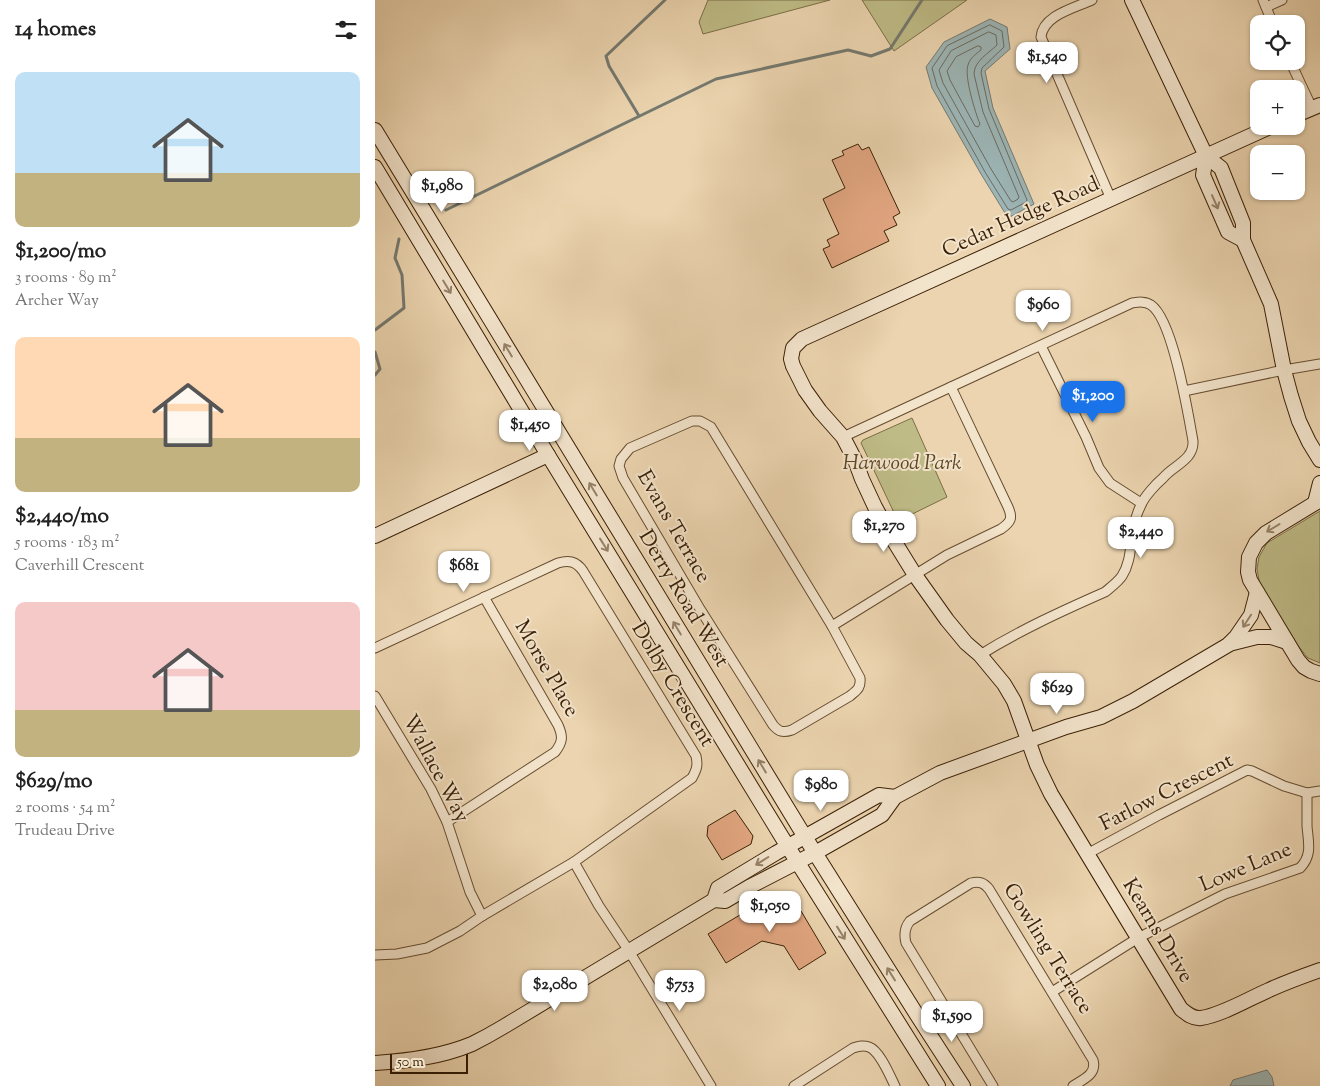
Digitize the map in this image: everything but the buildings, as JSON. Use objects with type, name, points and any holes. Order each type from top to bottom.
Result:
[{"type":"street","points":[[1092,0],[1053,17],[1044,26],[1041,37],[1111,199]]},
{"type":"street","points":[[1132,0],[1205,156],[1221,168],[1243,222],[1243,240],[1271,304],[1291,396],[1299,421],[1319,459],[1320,475]]},
{"type":"street","points":[[1264,4],[1282,0]]},
{"type":"street","points":[[1295,70],[1316,106]]},
{"type":"street","name":"Derry Road West","points":[[375,130],[805,837],[963,1086]]},
{"type":"street","name":"Cedar Hedge Road","points":[[792,351],[795,344],[802,339],[1252,135]]},
{"type":"street","points":[[1205,156],[1203,175],[1228,232],[1243,240]]},
{"type":"street","name":"Derry Road West","points":[[375,167],[548,455],[797,862],[938,1086]]},
{"type":"street","points":[[843,437],[1132,304],[1140,302],[1149,304],[1156,310],[1172,344],[1184,391],[1193,441],[1191,453],[1164,476],[1141,503],[1133,529],[1131,552],[1127,565],[1122,576],[1114,585],[1105,592],[1024,630],[980,655]]},
{"type":"street","points":[[1041,346],[1087,437],[1099,468],[1110,483],[1141,503]]},
{"type":"street","name":"Kearns Drive","points":[[792,351],[791,363],[805,390],[843,437],[875,507],[915,575],[947,620],[966,643],[980,655],[1014,701],[1037,765],[1051,794],[1181,1009],[1190,1016],[1200,1018],[1221,1012],[1320,970]]},
{"type":"street","points":[[1184,391],[1320,364]]},
{"type":"street","points":[[832,626],[947,555],[1001,529],[1010,520],[1011,514],[1008,507],[951,387]]},
{"type":"street","name":"Evans Terrace","points":[[692,421],[711,427],[832,626],[857,670],[861,685],[850,696],[793,730],[787,732],[777,730],[700,609],[623,478],[619,466],[625,453],[630,448],[692,421]]},
{"type":"street","points":[[375,536],[548,455]]},
{"type":"street","points":[[1320,484],[1318,502],[1266,533],[1255,544],[1249,557],[1248,572],[1250,580],[1298,660],[1311,671],[1320,674]]},
{"type":"street","name":"Dolby Crescent","points":[[375,648],[563,562],[578,564],[696,756],[698,763],[697,770],[692,778],[574,862],[482,916],[461,931],[427,948],[397,954],[375,955]]},
{"type":"street","points":[[1228,645],[1251,615],[1257,592]]},
{"type":"street","name":"Morse Place","points":[[447,822],[555,752],[562,740],[559,725],[484,597]]},
{"type":"street","points":[[375,1063],[399,1062],[435,1056],[473,1044],[714,900],[725,901],[882,815],[895,798],[940,773],[1101,716],[1133,701],[1228,645],[1257,637],[1271,637],[1287,642]]},
{"type":"street","name":"Wallace Way","points":[[375,696],[431,789],[447,822],[470,892],[482,916]]},
{"type":"street","name":"Farlow Crescent","points":[[1087,854],[1247,770],[1284,786],[1307,793],[1320,792]]},
{"type":"street","name":"Lowe Lane","points":[[1051,992],[1138,938],[1225,894],[1300,868],[1305,863],[1309,852],[1307,793]]},
{"type":"street","points":[[714,900],[718,888],[776,852],[879,795],[895,798]]},
{"type":"street","points":[[574,862],[599,906],[629,951],[711,1086]]},
{"type":"street","name":"Gowling Terrace","points":[[993,1086],[906,943],[904,936],[910,921],[971,883],[977,882],[986,884],[1089,1051],[1095,1066],[1093,1072],[1073,1086]]},
{"type":"street","points":[[794,1086],[853,1048],[861,1046],[868,1046],[874,1050],[895,1086]]},
{"type":"green space","points":[[708,0],[830,0],[703,34],[699,22]]},
{"type":"green space","points":[[862,0],[967,0],[894,51]]},
{"type":"green space","name":"Harwood Park","points":[[912,418],[947,497],[898,521],[861,443],[863,440]]},
{"type":"green space","points":[[1320,511],[1320,663],[1308,658],[1299,647],[1260,585],[1257,569],[1259,557],[1267,543]]},
{"type":"water","points":[[990,19],[1007,27],[1010,49],[985,71],[993,108],[1034,204],[1008,218],[932,88],[926,67],[944,42]]},
{"type":"water","points":[[1267,1070],[1272,1077],[1274,1086],[1230,1086],[1233,1080]]},
{"type":"waterway","points":[[639,116],[609,66],[606,56],[665,0]]},
{"type":"waterway","points":[[446,210],[716,79],[848,50],[871,56],[890,49],[922,0]]},
{"type":"waterway","points":[[375,330],[404,308],[402,275],[395,258],[399,239]]},
{"type":"waterway","points":[[375,352],[380,369],[375,375]]}]
